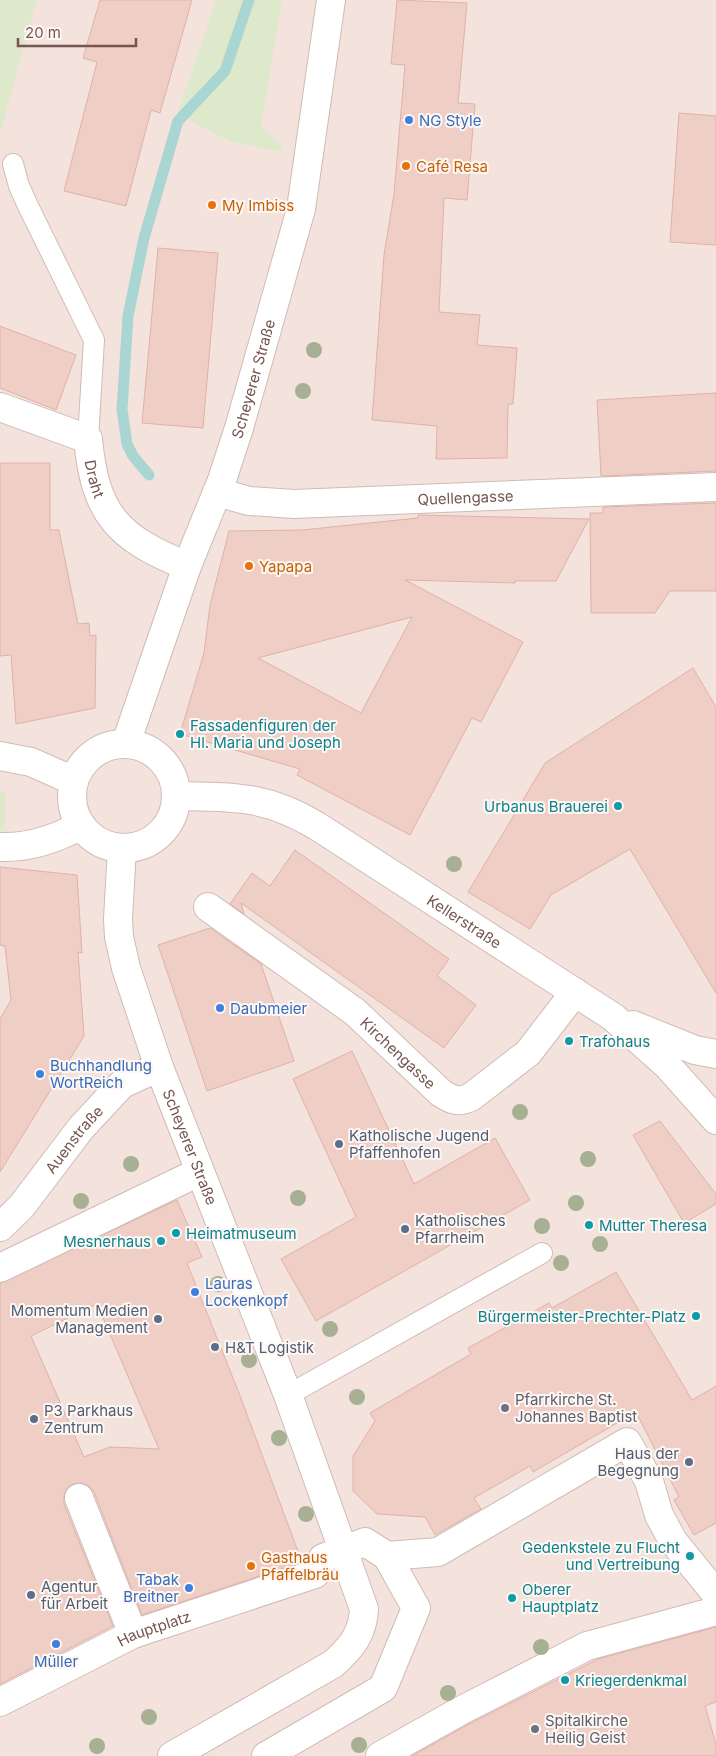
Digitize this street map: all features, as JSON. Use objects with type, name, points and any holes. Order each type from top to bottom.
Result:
[{"type":"street","name":"Scheyerer Straße","points":[[126,743],[187,566],[217,492],[241,422],[301,209],[331,0]]},
{"type":"street","name":"Draht","points":[[0,408],[88,439],[93,476],[104,508],[118,525],[139,544],[187,566]]},
{"type":"street","name":"Quellengasse","points":[[217,492],[249,501],[294,504],[716,487]]},
{"type":"street","points":[[126,743],[142,747],[156,754],[168,766],[174,781],[176,796],[173,813],[165,828],[153,838],[138,846],[122,848],[108,845],[95,838],[81,824],[73,803],[74,781],[85,762],[97,751],[111,745],[126,743]]},
{"type":"street","points":[[0,756],[31,762],[74,781]]},
{"type":"street","name":"Kellerstraße","points":[[176,796],[241,797],[273,805],[302,817],[613,1017],[667,1065],[716,1120]]},
{"type":"street","points":[[0,847],[17,847],[61,836],[81,824]]},
{"type":"street","name":"Scheyerer Straße","points":[[122,848],[119,937],[126,968],[159,1067],[288,1395],[344,1550]]},
{"type":"street","name":"Kirchengasse","points":[[208,906],[355,1012],[441,1093],[452,1100],[462,1102],[471,1097],[528,1053],[575,992]]},
{"type":"street","points":[[613,1017],[695,1050],[716,1054]]},
{"type":"street","name":"Auenstraße","points":[[0,1227],[21,1207],[81,1128],[122,1084],[159,1067]]},
{"type":"street","points":[[0,1268],[199,1172]]},
{"type":"street","points":[[387,1556],[438,1552],[627,1442],[649,1481],[659,1515],[674,1541],[716,1594]]},
{"type":"street","points":[[79,1498],[133,1634]]},
{"type":"street","points":[[185,1753],[334,1664],[351,1648],[363,1624],[364,1609],[344,1550],[365,1542],[387,1556],[416,1608],[384,1688],[266,1756]]},
{"type":"street","name":"Hauptplatz","points":[[0,1702],[133,1634],[315,1574],[323,1558],[344,1550]]},
{"type":"street","points":[[380,1756],[462,1710],[587,1646],[716,1611]]},
{"type":"lane","points":[[13,164],[19,186],[29,208],[94,340],[88,439]]},
{"type":"lane","points":[[288,1395],[542,1253]]},
{"type":"shaded area","points":[[0,0],[716,0],[716,1756],[0,1756]]},
{"type":"green space","points":[[0,0],[37,0],[0,134]]},
{"type":"green space","points":[[216,0],[282,0],[261,126],[283,148],[282,152],[231,142],[177,114]]},
{"type":"green space","points":[[0,790],[5,792],[5,830],[0,831]]},
{"type":"building","points":[[100,0],[192,0],[160,113],[151,110],[126,206],[64,191],[97,62],[83,58]]},
{"type":"building","points":[[397,0],[467,3],[458,103],[475,104],[467,200],[444,198],[439,312],[480,315],[477,345],[517,348],[513,404],[508,404],[507,458],[436,459],[437,426],[372,420],[384,255],[394,194],[405,65],[391,64]]},
{"type":"building","points":[[679,113],[716,116],[716,245],[670,242]]},
{"type":"building","points":[[158,248],[218,253],[203,428],[142,423]]},
{"type":"building","points":[[0,326],[76,355],[56,410],[0,388]]},
{"type":"building","points":[[716,393],[716,471],[601,476],[597,400]]},
{"type":"building","points":[[0,463],[50,463],[50,530],[59,530],[78,624],[89,623],[90,636],[96,635],[95,708],[16,724],[11,655],[0,656]]},
{"type":"building","points":[[716,503],[716,591],[670,591],[655,613],[591,613],[590,513],[603,513],[603,507]]},
{"type":"building","points":[[418,515],[589,519],[556,581],[515,581],[515,583],[405,580],[523,642],[481,722],[472,718],[410,835],[297,775],[300,769],[180,734],[204,653],[210,605],[229,531],[302,530],[418,518]],"holes":[[[412,617],[361,713],[258,658]]]},
{"type":"building","name":"Urbanus Brauerei","points":[[693,668],[716,707],[716,993],[630,849],[551,895],[530,929],[468,892],[545,763]]},
{"type":"building","points":[[295,850],[449,959],[437,976],[476,1005],[444,1048],[241,903],[244,914],[230,904],[252,873],[270,886]]},
{"type":"building","points":[[0,867],[77,875],[82,953],[78,952],[84,1036],[0,1172],[0,1019],[11,1000],[5,946],[0,945]]},
{"type":"building","points":[[210,928],[261,964],[294,1061],[207,1091],[158,945]]},
{"type":"building","name":"Katholisches Pfarrheim","points":[[352,1051],[414,1184],[495,1138],[530,1200],[316,1321],[281,1259],[356,1217],[293,1079]]},
{"type":"building","points":[[660,1121],[716,1194],[716,1204],[684,1223],[633,1135]]},
{"type":"building","points":[[177,1200],[202,1257],[187,1263],[239,1393],[302,1562],[142,1615],[94,1492],[89,1486],[82,1483],[73,1484],[67,1488],[64,1495],[64,1504],[113,1626],[0,1684],[0,1283]],"holes":[[[97,1304],[159,1449],[110,1447],[84,1457],[31,1336]]]},
{"type":"building","name":"Pfarrkirche St. Johannes Baptist","points":[[616,1272],[692,1400],[716,1386],[716,1523],[694,1535],[674,1500],[679,1497],[636,1412],[533,1472],[530,1466],[474,1498],[481,1509],[435,1535],[425,1517],[377,1514],[353,1491],[353,1456],[375,1421],[370,1413],[471,1354],[468,1348],[549,1303],[552,1308]]},
{"type":"building","points":[[716,1627],[716,1702],[705,1706],[716,1744],[716,1756],[412,1756],[469,1724],[598,1659]]},
{"type":"waterway","points":[[149,475],[133,456],[127,444],[122,409],[128,316],[144,238],[178,121],[225,71],[249,0]]},
{"type":"place","name":"NG Style","points":[[409,120]]},
{"type":"place","name":"Café Resa","points":[[406,166]]},
{"type":"place","name":"My Imbiss","points":[[212,205]]},
{"type":"place","name":"Yapapa","points":[[249,566]]},
{"type":"place","name":"Fassadenfiguren der Hl. Maria und Joseph","points":[[180,734]]},
{"type":"place","name":"Urbanus Brauerei","points":[[618,806]]},
{"type":"place","name":"Daubmeier","points":[[220,1008]]},
{"type":"place","name":"Trafohaus","points":[[569,1041]]},
{"type":"place","name":"Buchhandlung WortReich","points":[[40,1074]]},
{"type":"place","name":"Katholische Jugend Pfaffenhofen","points":[[339,1144]]},
{"type":"place","name":"Mutter Theresa","points":[[589,1225]]},
{"type":"place","name":"Katholisches Pfarrheim","points":[[405,1229]]},
{"type":"place","name":"Heimatmuseum","points":[[176,1233]]},
{"type":"place","name":"Mesnerhaus","points":[[161,1241]]},
{"type":"place","name":"Lauras Lockenkopf","points":[[195,1292]]},
{"type":"place","name":"Bürgermeister-Prechter-Platz","points":[[696,1316]]},
{"type":"place","name":"Momentum Medien Management","points":[[158,1319]]},
{"type":"place","name":"H&T Logistik","points":[[215,1347]]},
{"type":"place","name":"Pfarrkirche St. Johannes Baptist","points":[[505,1408]]},
{"type":"place","name":"P3 Parkhaus Zentrum","points":[[34,1419]]},
{"type":"place","name":"Haus der Begegnung","points":[[689,1462]]},
{"type":"place","name":"Gedenkstele zu Flucht und Vertreibung","points":[[690,1556]]},
{"type":"place","name":"Gasthaus Pfaffelbräu","points":[[251,1566]]},
{"type":"place","name":"Tabak Breitner","points":[[189,1588]]},
{"type":"place","name":"Agentur für Arbeit","points":[[31,1595]]},
{"type":"place","name":"Oberer Hauptplatz","points":[[512,1598]]},
{"type":"place","name":"Müller","points":[[56,1644]]},
{"type":"place","name":"Kriegerdenkmal","points":[[565,1680]]},
{"type":"place","name":"Spitalkirche Heilig Geist","points":[[535,1729]]}]
